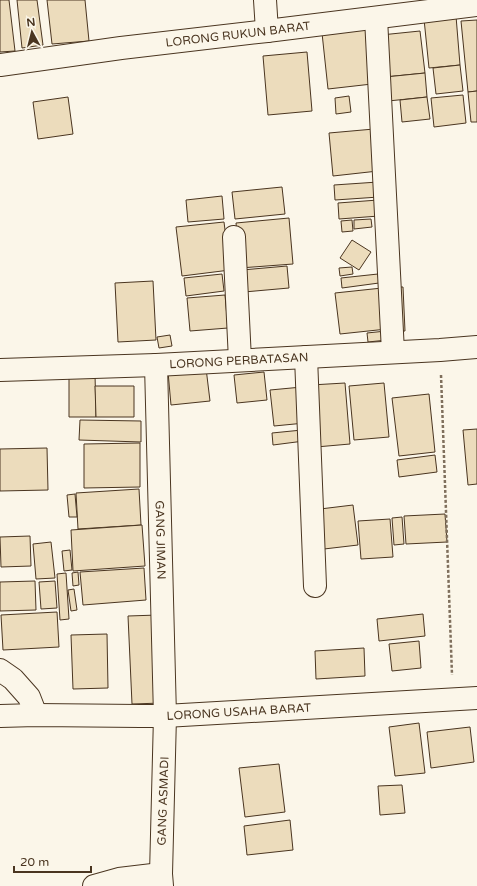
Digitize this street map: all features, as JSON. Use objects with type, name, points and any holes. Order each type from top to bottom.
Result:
[{"type":"street","points":[[264,0],[267,31]]},
{"type":"street","name":"LORONG RUKUN BARAT","points":[[0,65],[121,48],[376,18],[404,7],[477,5]]},
{"type":"street","points":[[376,18],[393,352]]},
{"type":"street","points":[[234,237],[240,360]]},
{"type":"street","name":"LORONG PERBATASAN","points":[[0,370],[156,365],[477,347]]},
{"type":"street","points":[[306,357],[315,586]]},
{"type":"street","name":"GANG JIMAN","points":[[156,365],[165,716]]},
{"type":"street","points":[[0,670],[13,679],[29,697],[36,715]]},
{"type":"street","name":"LORONG USAHA BARAT","points":[[0,716],[165,716],[477,698]]},
{"type":"street","name":"GANG ASMADI","points":[[161,880],[165,716]]},
{"type":"street","points":[[94,886],[119,879],[161,880]]},
{"type":"path","points":[[440,350],[453,700]]},
{"type":"building","points":[[0,0],[9,0],[15,51],[0,52]]},
{"type":"building","points":[[17,0],[37,0],[43,45],[22,48]]},
{"type":"building","points":[[47,0],[85,0],[89,41],[52,44]]},
{"type":"building","points":[[456,16],[460,65],[429,68],[424,19]]},
{"type":"building","points":[[477,20],[477,91],[468,92],[461,21]]},
{"type":"building","points":[[366,28],[372,84],[328,89],[322,33]]},
{"type":"building","points":[[420,31],[425,73],[385,77],[381,35]]},
{"type":"building","points":[[307,52],[312,111],[268,115],[263,56]]},
{"type":"building","points":[[460,65],[463,91],[436,94],[433,68]]},
{"type":"building","points":[[425,73],[427,97],[388,101],[385,77]]},
{"type":"building","points":[[477,91],[477,122],[471,122],[468,92]]},
{"type":"building","points":[[463,95],[466,123],[434,127],[431,98]]},
{"type":"building","points":[[349,96],[351,112],[336,114],[335,98]]},
{"type":"building","points":[[68,97],[73,134],[38,139],[33,102]]},
{"type":"building","points":[[427,97],[430,119],[402,122],[400,100]]},
{"type":"building","points":[[374,129],[378,171],[333,176],[329,133]]},
{"type":"building","points":[[378,182],[379,197],[335,200],[334,185]]},
{"type":"building","points":[[282,187],[285,214],[235,219],[232,192]]},
{"type":"building","points":[[222,196],[224,219],[188,222],[186,200]]},
{"type":"building","points":[[378,200],[379,216],[339,219],[338,203]]},
{"type":"building","points":[[289,218],[293,264],[240,268],[236,223]]},
{"type":"building","points":[[371,219],[372,227],[354,229],[354,220]]},
{"type":"building","points":[[352,220],[353,231],[342,232],[341,221]]},
{"type":"building","points":[[224,222],[230,270],[182,276],[176,227]]},
{"type":"building","points":[[352,240],[371,252],[359,270],[340,258]]},
{"type":"building","points":[[287,266],[289,288],[244,292],[242,270]]},
{"type":"building","points":[[352,267],[353,274],[340,276],[339,268]]},
{"type":"building","points":[[222,274],[224,291],[186,296],[184,278]]},
{"type":"building","points":[[378,274],[379,283],[342,288],[341,278]]},
{"type":"building","points":[[153,281],[156,340],[118,342],[115,283]]},
{"type":"building","points":[[393,287],[403,287],[405,331],[394,331]]},
{"type":"building","points":[[382,288],[387,329],[340,334],[335,293]]},
{"type":"building","points":[[225,295],[228,328],[190,331],[187,298]]},
{"type":"building","points":[[386,331],[387,340],[368,342],[367,333]]},
{"type":"building","points":[[170,335],[172,346],[159,348],[157,337]]},
{"type":"building","points":[[206,368],[210,401],[171,405],[168,372]]},
{"type":"building","points":[[264,372],[267,400],[237,403],[234,375]]},
{"type":"building","points":[[95,374],[96,417],[69,417],[69,375]]},
{"type":"building","points":[[345,383],[350,444],[316,447],[311,385]]},
{"type":"building","points":[[384,383],[389,437],[354,440],[349,386]]},
{"type":"building","points":[[95,386],[134,386],[134,417],[96,417]]},
{"type":"building","points":[[302,387],[305,423],[274,426],[270,390]]},
{"type":"building","points":[[429,394],[435,452],[399,456],[392,398]]},
{"type":"building","points":[[80,420],[141,421],[141,442],[79,440]]},
{"type":"building","points":[[477,429],[477,484],[468,485],[463,430]]},
{"type":"building","points":[[302,430],[304,441],[273,445],[272,433]]},
{"type":"building","points":[[140,443],[140,487],[84,488],[84,444]]},
{"type":"building","points":[[47,448],[48,490],[0,491],[0,449]]},
{"type":"building","points":[[435,455],[437,472],[399,477],[397,460]]},
{"type":"building","points":[[139,489],[141,525],[78,529],[76,493]]},
{"type":"building","points":[[75,494],[77,517],[69,517],[67,495]]},
{"type":"building","points":[[353,505],[358,545],[324,549],[320,509]]},
{"type":"building","points":[[445,514],[447,542],[406,544],[404,516]]},
{"type":"building","points":[[402,517],[404,544],[394,545],[392,518]]},
{"type":"building","points":[[390,519],[393,557],[361,559],[358,521]]},
{"type":"building","points":[[142,525],[145,566],[73,571],[71,530]]},
{"type":"building","points":[[30,536],[31,566],[1,567],[0,537]]},
{"type":"building","points":[[51,542],[55,578],[36,579],[33,544]]},
{"type":"building","points":[[70,550],[72,570],[64,571],[62,551]]},
{"type":"building","points":[[144,568],[146,600],[83,605],[80,572]]},
{"type":"building","points":[[78,572],[79,585],[73,586],[72,573]]},
{"type":"building","points":[[66,573],[69,619],[60,620],[57,574]]},
{"type":"building","points":[[35,581],[36,610],[0,611],[0,582]]},
{"type":"building","points":[[55,581],[57,608],[41,609],[39,582]]},
{"type":"building","points":[[74,589],[77,610],[71,611],[68,590]]},
{"type":"building","points":[[57,612],[59,647],[3,650],[1,615]]},
{"type":"building","points":[[423,614],[425,636],[379,641],[377,619]]},
{"type":"building","points":[[158,615],[162,703],[132,704],[128,616]]},
{"type":"building","points":[[107,634],[108,688],[73,689],[71,635]]},
{"type":"building","points":[[419,641],[421,668],[392,671],[389,644]]},
{"type":"building","points":[[364,648],[365,676],[316,679],[315,651]]},
{"type":"building","points":[[419,723],[425,773],[395,776],[389,727]]},
{"type":"building","points":[[470,727],[474,762],[431,768],[427,732]]},
{"type":"building","points":[[279,764],[285,812],[245,817],[239,768]]},
{"type":"building","points":[[402,785],[405,813],[380,815],[378,786]]},
{"type":"building","points":[[290,820],[293,850],[247,855],[244,826]]}]
